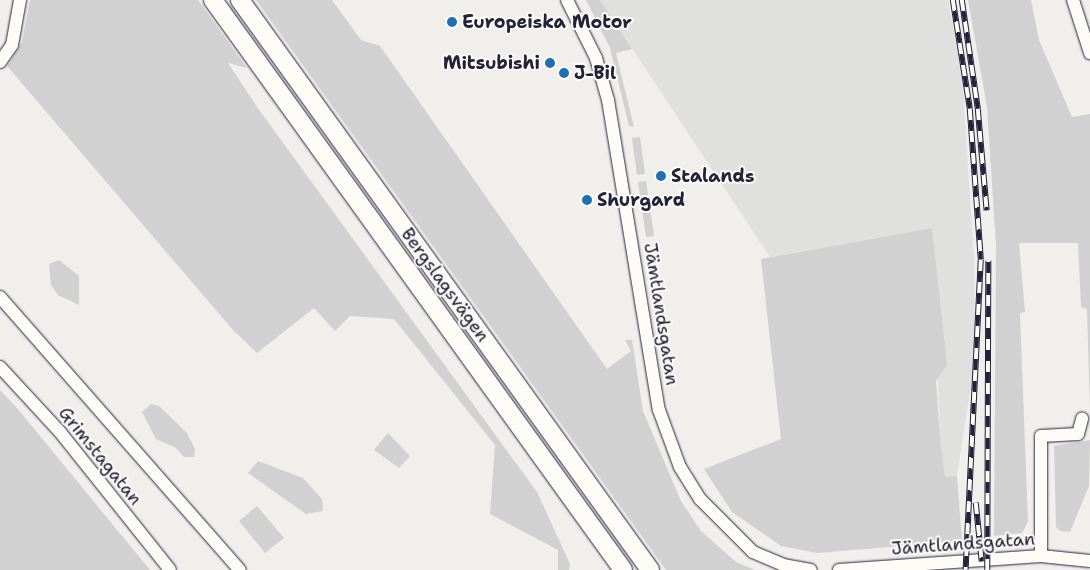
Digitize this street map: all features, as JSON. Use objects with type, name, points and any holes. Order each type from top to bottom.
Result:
[{"type":"main road","name":"Bergslagsvägen","points":[[213,0],[623,570]]},
{"type":"main road","name":"Bergslagsvägen","points":[[240,0],[650,570]]},
{"type":"street","points":[[0,62],[12,45],[20,0]]},
{"type":"street","name":"Jämtlandsgatan","points":[[567,0],[596,58],[608,100],[646,340],[670,444],[700,499],[724,527],[752,552],[783,565],[811,570]]},
{"type":"street","points":[[1073,0],[1090,53]]},
{"type":"street","points":[[0,296],[240,570]]},
{"type":"street","name":"Grimstagatan","points":[[0,367],[60,432],[170,570]]},
{"type":"street","points":[[1041,556],[1041,436],[1078,434],[1082,419]]},
{"type":"street","name":"Jämtlandsgatan","points":[[839,570],[1041,556],[1090,561]]},
{"type":"shaded area","points":[[30,0],[198,0],[247,68],[228,63],[257,107],[537,492],[570,564],[569,570],[558,570],[558,550],[490,514],[495,445],[394,319],[350,316],[335,331],[314,308],[257,353],[233,330],[7,66],[22,42]]},
{"type":"shaded area","points":[[256,0],[332,0],[361,40],[380,46],[607,369],[631,351],[625,340],[632,340],[643,411],[681,501],[701,531],[736,562],[755,570],[666,570]]},
{"type":"shaded area","points":[[586,0],[600,0],[632,49],[616,53],[634,127],[629,126],[610,48]]},
{"type":"shaded area","points":[[600,0],[948,0],[962,75],[974,257],[975,359],[957,476],[945,477],[940,437],[932,228],[770,257]]},
{"type":"shaded area","points":[[968,0],[1031,0],[1039,40],[1072,117],[1090,114],[1090,411],[1087,309],[1081,307],[1078,243],[1019,243],[1025,312],[1020,313],[1028,522],[1022,533],[994,536],[996,246],[987,107]]},
{"type":"shaded area","points":[[640,137],[645,174],[637,175],[632,138]]},
{"type":"shaded area","points":[[646,181],[654,236],[646,237],[638,182]]},
{"type":"shaded area","points":[[932,228],[947,365],[936,381],[940,437],[945,477],[957,476],[962,541],[817,553],[781,546],[732,512],[704,469],[781,439],[761,259]]},
{"type":"shaded area","points":[[59,260],[79,276],[79,305],[58,295],[51,285],[49,264]]},
{"type":"shaded area","points":[[0,390],[17,408],[150,570],[0,570]]},
{"type":"shaded area","points":[[151,404],[159,406],[187,433],[195,449],[194,457],[184,457],[176,448],[156,439],[142,412]]},
{"type":"shaded area","points":[[388,433],[410,456],[399,468],[374,450]]},
{"type":"shaded area","points":[[1090,440],[1089,486],[1070,532],[1060,531],[1056,527],[1054,446]]},
{"type":"shaded area","points":[[258,461],[303,478],[322,499],[323,511],[306,514],[248,473]]},
{"type":"shaded area","points":[[257,506],[284,538],[265,553],[239,521]]},
{"type":"railway","points":[[953,0],[970,109],[981,260],[966,570]]},
{"type":"railway","points":[[962,0],[978,109],[987,211]]},
{"type":"railway","points":[[987,570],[988,261]]},
{"type":"railway","points":[[976,503],[982,562]]},
{"type":"place","name":"Europeiska Motor","points":[[452,22]]},
{"type":"place","name":"Mitsubishi","points":[[550,63]]},
{"type":"place","name":"J-Bil","points":[[564,73]]},
{"type":"place","name":"Stalands","points":[[661,176]]},
{"type":"place","name":"Shurgard","points":[[587,200]]}]
